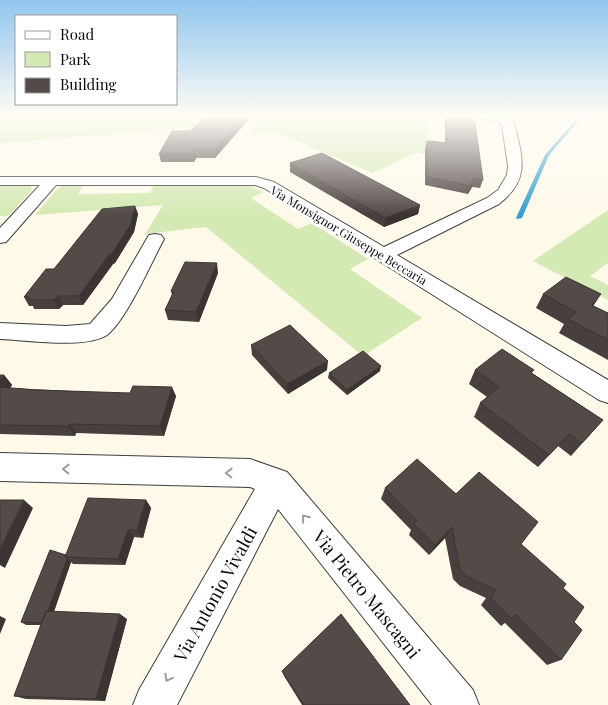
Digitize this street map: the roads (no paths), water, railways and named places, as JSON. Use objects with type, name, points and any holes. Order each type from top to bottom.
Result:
[{"type":"street","points":[[383,255],[502,196],[507,190],[517,168],[514,149]]},
{"type":"street","points":[[0,238],[53,180]]},
{"type":"street","name":"Via Monsignor Giuseppe Beccaria","points":[[0,181],[256,181],[269,186],[608,393]]},
{"type":"street","points":[[0,331],[80,334],[98,330],[111,316],[155,239]]},
{"type":"street","points":[[0,467],[250,473],[276,482]]},
{"type":"street","name":"Via Antonio Vivaldi","points":[[154,705],[276,482]]},
{"type":"street","name":"Via Pietro Mascagni","points":[[276,482],[458,705]]},
{"type":"waterway","points":[[519,218],[547,155],[552,149]]}]
